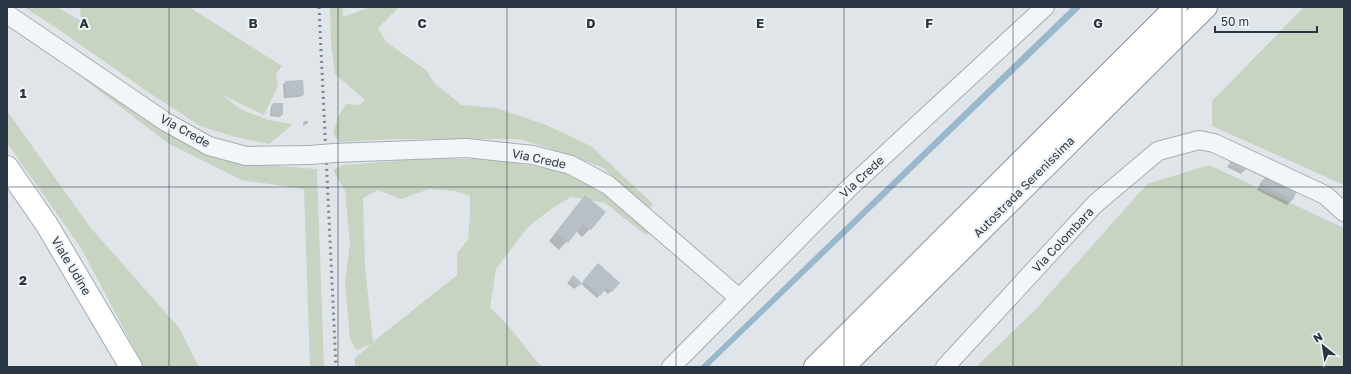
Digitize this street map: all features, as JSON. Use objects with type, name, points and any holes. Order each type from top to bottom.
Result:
[{"type":"main road","name":"Autostrada Serenissima","points":[[814,367],[1176,7]]},
{"type":"main road","name":"Autostrada Serenissima","points":[[843,367],[1206,7]]},
{"type":"main road","name":"Viale Udine","points":[[7,167],[47,225],[131,367]]},
{"type":"street","name":"Via Crede","points":[[7,14],[166,122],[209,146],[246,156],[310,155],[466,148],[533,155],[571,165],[608,185],[739,298],[849,188],[1045,7]]},
{"type":"street","name":"Via Colombara","points":[[945,367],[1095,204],[1158,151],[1199,140],[1214,143],[1325,195],[1344,212]]},
{"type":"street","points":[[671,367],[739,298]]},
{"type":"green space","points":[[24,7],[57,7],[81,21],[80,7],[189,7],[282,66],[276,74],[278,86],[264,115],[223,95],[240,109],[268,120],[293,124],[269,144],[232,136],[200,126]]},
{"type":"green space","points":[[330,7],[343,7],[343,17],[371,7],[399,7],[378,28],[386,42],[426,70],[435,84],[462,105],[496,108],[546,125],[591,146],[653,204],[649,209],[627,192],[604,168],[555,150],[519,139],[395,139],[340,142],[333,134],[338,117],[346,104],[360,105],[365,100],[335,74],[331,43]]},
{"type":"green space","points":[[1304,7],[1344,7],[1344,185],[1212,126],[1212,101]]},
{"type":"green space","points":[[29,37],[243,163],[317,169],[324,367],[310,367],[304,189],[241,180],[169,144]]},
{"type":"green space","points":[[7,111],[90,227],[180,329],[199,367],[144,367],[81,248],[7,143]]},
{"type":"green space","points":[[421,159],[495,159],[563,172],[614,199],[651,232],[646,235],[605,203],[571,197],[551,209],[528,227],[496,269],[490,308],[504,321],[542,367],[355,367],[355,358],[372,344],[356,350],[350,339],[345,283],[350,243],[345,191],[333,170],[343,165]],"holes":[[[429,189],[455,191],[470,196],[468,240],[457,253],[457,275],[373,342],[365,266],[363,198],[378,190],[401,199]]]},
{"type":"green space","points":[[1209,165],[1344,228],[1344,367],[976,367],[1035,310],[1147,184]]},
{"type":"water","points":[[1072,7],[1082,7],[708,367],[700,367]]},
{"type":"building","points":[[303,80],[304,95],[286,96],[285,81]]},
{"type":"building","points":[[273,103],[283,103],[283,115],[272,114]]},
{"type":"building","points":[[1231,158],[1247,165],[1244,172],[1229,165]]},
{"type":"building","points":[[1267,175],[1297,190],[1293,200],[1261,184]]},
{"type":"building","points":[[585,195],[606,212],[591,230],[583,224],[568,243],[557,233]]},
{"type":"building","points":[[598,263],[620,283],[612,292],[607,288],[600,296],[583,281]]},
{"type":"building","points":[[573,275],[582,283],[577,287],[569,280]]},
{"type":"railway","points":[[319,7],[336,367]]}]
